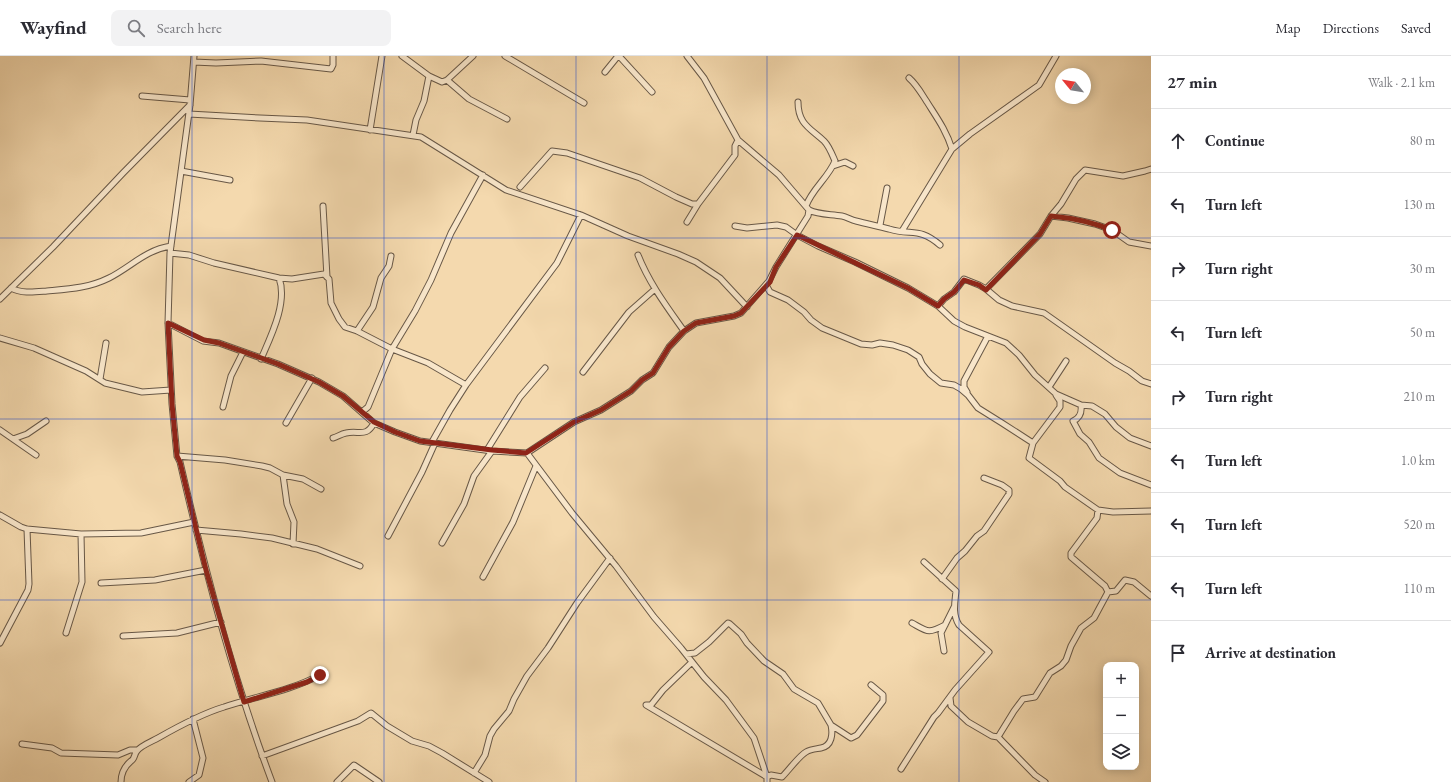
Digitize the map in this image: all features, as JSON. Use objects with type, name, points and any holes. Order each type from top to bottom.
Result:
[{"type":"street","points":[[194,56],[189,114],[170,253],[168,323],[171,390],[177,456],[180,462],[206,570],[244,702],[272,782]]},
{"type":"street","points":[[194,62],[216,63],[261,59],[331,68],[333,65],[333,56]]},
{"type":"street","points":[[370,130],[382,56]]},
{"type":"street","points":[[402,56],[429,76],[442,82],[447,80],[474,56]]},
{"type":"street","points":[[505,56],[584,103]]},
{"type":"street","points":[[605,72],[619,56],[652,92]]},
{"type":"street","points":[[687,56],[704,78],[738,140],[779,175],[808,211],[843,216],[855,221],[880,225],[890,229],[925,234],[940,245]]},
{"type":"street","points":[[902,231],[952,149],[970,134],[1039,85],[1056,56]]},
{"type":"street","points":[[413,135],[416,120],[424,101],[429,76]]},
{"type":"street","points":[[908,78],[915,83],[939,120],[947,134],[952,149]]},
{"type":"street","points":[[447,80],[469,99],[507,119]]},
{"type":"street","points":[[142,96],[190,103]]},
{"type":"street","points":[[168,323],[204,340],[219,343],[312,378],[343,396],[374,422],[395,432],[420,441],[526,453],[574,422],[601,410],[631,391],[642,380],[653,373],[669,347],[684,331],[696,323],[734,316],[741,313],[766,285],[797,235],[808,211],[809,198],[833,166],[835,161],[824,142],[803,123],[799,114],[798,102]]},
{"type":"street","points":[[0,300],[53,247],[190,103]]},
{"type":"street","points":[[189,114],[307,120],[421,137],[506,190],[581,215],[628,236],[696,262],[720,278],[747,307]]},
{"type":"street","points":[[687,222],[698,204],[735,155],[734,146],[738,140]]},
{"type":"street","points":[[520,187],[552,151],[567,153],[640,178],[676,197],[692,204],[698,204]]},
{"type":"street","points":[[833,166],[845,162],[853,166]]},
{"type":"street","points":[[986,290],[1040,234],[1051,216],[1061,204],[1076,178],[1085,170],[1123,176],[1151,168]]},
{"type":"street","points":[[181,171],[230,180]]},
{"type":"street","points":[[362,412],[368,407],[373,397],[377,382],[392,349],[415,311],[431,280],[451,233],[483,175]]},
{"type":"street","points":[[880,225],[888,188]]},
{"type":"street","points":[[323,206],[330,298],[334,310],[345,326],[358,331],[392,349],[428,363],[466,385]]},
{"type":"street","points":[[388,536],[422,472],[433,443],[450,410],[466,385],[557,263],[581,215]]},
{"type":"street","points":[[1051,216],[1096,224],[1112,230],[1130,242],[1151,246]]},
{"type":"street","points":[[735,226],[747,228],[777,225],[786,227],[797,235],[908,288],[938,306],[954,320],[965,327],[1006,344],[1019,355],[1035,375],[1056,394],[1081,405],[1092,406],[1104,414],[1116,427],[1130,438],[1151,446]]},
{"type":"street","points":[[11,288],[20,292],[36,292],[88,287],[111,277],[145,254],[160,248],[171,246]]},
{"type":"street","points":[[170,253],[189,255],[214,263],[279,278],[292,279],[324,274],[328,277]]},
{"type":"street","points":[[638,255],[644,270],[661,300],[684,331]]},
{"type":"street","points":[[358,331],[373,307],[381,278],[387,270],[391,256]]},
{"type":"street","points":[[261,359],[272,334],[282,298],[279,278]]},
{"type":"street","points":[[938,306],[944,299],[954,292],[964,280],[979,285],[1006,304],[1044,313],[1142,381],[1151,384]]},
{"type":"street","points":[[766,285],[770,292],[788,300],[804,312],[810,320],[822,328],[861,344],[880,343],[901,347],[908,350],[919,357],[922,364],[930,374],[940,383],[954,385],[968,395]]},
{"type":"street","points":[[583,372],[629,312],[655,289]]},
{"type":"street","points":[[988,336],[964,381],[964,387],[978,408],[1033,443]]},
{"type":"street","points":[[0,338],[34,348],[86,371],[100,378],[105,383],[142,392],[171,390]]},
{"type":"street","points":[[100,378],[106,343]]},
{"type":"street","points":[[223,407],[231,376],[243,352]]},
{"type":"street","points":[[1048,387],[1066,361]]},
{"type":"street","points":[[442,543],[464,504],[474,476],[520,397],[545,368]]},
{"type":"street","points":[[286,423],[312,378]]},
{"type":"street","points":[[1056,394],[1060,401],[1060,407],[1033,443],[1029,458],[1098,510],[1113,512],[1151,511]]},
{"type":"street","points":[[1081,405],[1082,411],[1078,419],[1073,421],[1080,434],[1089,442],[1099,458],[1120,473],[1151,485]]},
{"type":"street","points":[[13,439],[27,434],[46,421]]},
{"type":"street","points":[[333,438],[347,433],[366,432],[370,430],[374,422]]},
{"type":"street","points":[[0,430],[36,455]]},
{"type":"street","points":[[526,453],[572,513],[610,558],[642,602],[704,677],[726,700],[754,738],[767,779]]},
{"type":"street","points":[[177,456],[225,460],[262,466],[270,468],[283,475],[303,480],[320,489]]},
{"type":"street","points":[[483,577],[513,522],[536,466]]},
{"type":"street","points":[[283,475],[287,504],[294,522],[293,544]]},
{"type":"street","points":[[942,579],[957,558],[965,551],[977,536],[984,531],[1009,494],[1009,490],[1002,485],[984,478]]},
{"type":"street","points":[[1098,510],[1097,518],[1071,553],[1071,557],[1105,586],[1108,592]]},
{"type":"street","points":[[0,515],[27,529],[81,534],[141,533],[194,522]]},
{"type":"street","points":[[0,643],[28,590],[27,529]]},
{"type":"street","points":[[196,530],[272,538],[317,549],[360,566]]},
{"type":"street","points":[[66,633],[82,582],[81,534]]},
{"type":"street","points":[[474,773],[485,754],[490,736],[509,711],[527,676],[610,558]]},
{"type":"street","points":[[901,769],[934,717],[955,690],[989,652],[959,625],[955,619],[954,607],[956,591],[924,562]]},
{"type":"street","points":[[102,583],[155,580],[206,570]]},
{"type":"street","points":[[1108,592],[1116,591],[1125,580],[1134,582],[1151,596]]},
{"type":"street","points":[[998,737],[1014,710],[1023,699],[1035,697],[1050,673],[1061,666],[1066,660],[1071,646],[1081,628],[1094,618],[1108,592]]},
{"type":"street","points":[[944,651],[941,633],[954,607]]},
{"type":"street","points":[[123,636],[178,633],[221,622]]},
{"type":"street","points":[[686,654],[695,653],[709,642],[728,623],[741,634],[747,643],[764,661],[783,674],[794,689],[818,703],[831,725],[833,733],[832,737],[824,747],[806,752],[782,777],[772,775],[767,779]]},
{"type":"street","points":[[912,624],[925,630],[933,631],[944,625]]},
{"type":"street","points":[[692,662],[663,690],[651,705],[646,705],[767,779]]},
{"type":"street","points":[[22,744],[52,748],[61,753],[118,755],[130,750],[137,750],[193,719],[225,707],[307,682],[320,675]]},
{"type":"street","points":[[831,725],[851,738],[858,735],[883,701],[883,695],[871,685]]},
{"type":"street","points":[[950,698],[951,706],[968,722],[992,736],[998,737],[1035,775],[1044,782]]},
{"type":"street","points":[[262,756],[358,721],[371,713],[387,726],[412,741],[436,749],[489,782]]},
{"type":"street","points":[[189,782],[199,775],[203,758],[193,719]]},
{"type":"street","points":[[121,782],[123,772],[132,761],[137,750]]},
{"type":"street","points":[[337,782],[354,765],[379,782]]},
{"type":"route","points":[[320,675],[307,682],[244,702],[206,570],[180,462],[177,456],[170,386],[168,323],[192,336],[219,343],[278,364],[300,375],[312,378],[343,396],[374,422],[395,432],[420,441],[526,453],[574,422],[601,410],[631,391],[642,380],[653,373],[669,347],[684,331],[691,326],[696,323],[734,316],[741,313],[770,282],[776,267],[797,235],[908,288],[938,306],[944,299],[954,292],[964,280],[984,287],[986,290],[1040,234],[1051,216],[1096,224],[1112,230]]}]
